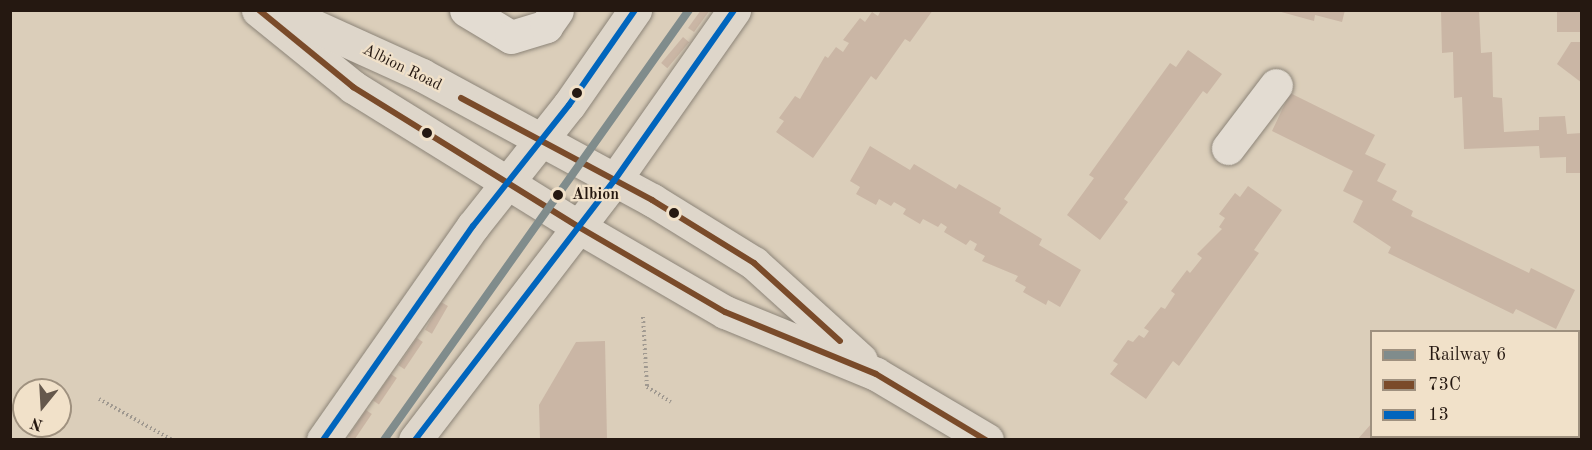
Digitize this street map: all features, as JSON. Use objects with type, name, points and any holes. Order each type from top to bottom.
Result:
[{"type":"main road","name":"Albion Road","points":[[258,10],[353,87],[577,226],[725,312],[876,374],[987,440]]},
{"type":"main road","name":"Albion Road","points":[[279,10],[422,75],[539,141],[652,200],[754,262],[876,374]]},
{"type":"main road","points":[[323,440],[506,183],[569,105],[635,10]]},
{"type":"main road","points":[[415,440],[577,226],[614,181],[734,10]]},
{"type":"lane","points":[[466,10],[511,37],[546,26],[557,10]]},
{"type":"lane","points":[[1228,148],[1276,85]]},
{"type":"path","points":[[643,316],[647,387],[671,402]]},
{"type":"path","points":[[99,399],[172,440]]},
{"type":"building","points":[[701,10],[710,10],[694,32],[688,28]]},
{"type":"building","points":[[881,10],[933,10],[910,42],[905,39],[876,80],[871,76],[813,158],[776,132],[784,121],[779,118],[795,96],[800,99],[825,56],[828,58],[836,47],[843,52],[849,43],[843,40],[860,18],[865,22],[872,12],[878,16]]},
{"type":"building","points":[[1274,10],[1345,10],[1342,22],[1315,15],[1314,21]]},
{"type":"building","points":[[1441,10],[1479,10],[1481,53],[1492,52],[1493,97],[1502,98],[1504,132],[1539,130],[1539,117],[1565,116],[1567,134],[1582,133],[1582,173],[1566,173],[1566,157],[1540,158],[1539,146],[1464,149],[1462,97],[1454,98],[1453,52],[1442,53]]},
{"type":"building","points":[[1557,10],[1582,10],[1582,32],[1557,32]]},
{"type":"building","points":[[683,37],[689,42],[667,68],[661,63]]},
{"type":"building","points":[[1571,42],[1582,42],[1582,83],[1557,64]]},
{"type":"building","points":[[1188,50],[1222,74],[1207,94],[1203,91],[1124,199],[1128,202],[1100,240],[1067,215],[1094,178],[1089,175],[1170,63],[1176,67]]},
{"type":"building","points":[[1290,93],[1375,135],[1365,154],[1386,164],[1377,181],[1397,191],[1392,200],[1413,211],[1411,216],[1529,273],[1531,268],[1575,290],[1556,329],[1516,309],[1513,314],[1388,253],[1391,247],[1353,222],[1363,201],[1343,191],[1353,171],[1272,131]]},
{"type":"building","points":[[870,146],[910,170],[914,164],[956,189],[959,184],[1001,208],[999,213],[1042,239],[1039,245],[1081,270],[1060,307],[1048,300],[1046,305],[1023,292],[1026,287],[1015,281],[1018,276],[982,261],[985,256],[974,250],[977,244],[970,240],[966,245],[944,232],[947,227],[941,223],[938,227],[923,219],[920,224],[903,214],[906,209],[894,202],[891,206],[879,199],[876,205],[856,194],[860,187],[850,181]]},
{"type":"building","points":[[1248,186],[1282,210],[1254,250],[1259,253],[1179,366],[1173,361],[1146,399],[1110,374],[1118,364],[1113,361],[1128,340],[1133,342],[1139,335],[1144,338],[1149,331],[1144,328],[1161,307],[1165,309],[1175,294],[1171,291],[1187,270],[1190,273],[1202,258],[1197,254],[1222,229],[1219,227],[1225,218],[1219,214],[1235,193],[1240,197]]},
{"type":"building","points":[[441,302],[448,306],[432,334],[425,330]]},
{"type":"building","points":[[417,338],[423,342],[404,369],[399,365]]},
{"type":"building","points":[[605,341],[607,440],[540,440],[539,405],[576,342]]},
{"type":"building","points":[[391,374],[397,378],[379,404],[373,401]]},
{"type":"building","points":[[366,410],[372,414],[354,440],[348,437]]},
{"type":"building","points":[[1580,416],[1582,440],[1543,440],[1580,438]]},
{"type":"building","points":[[1370,425],[1370,438],[1390,438],[1357,440]]},
{"type":"rail line","name":"6","points":[[384,440],[689,10]]},
{"type":"transit line","name":"73C","points":[[259,10],[353,87],[577,226],[725,312],[876,374],[986,440]]},
{"type":"transit line","name":"13","points":[[323,440],[473,226],[569,105],[635,10]]},
{"type":"transit line","name":"13","points":[[415,440],[614,181],[734,10]]},
{"type":"transit line","name":"73C","points":[[461,98],[652,200],[754,263],[840,341]]},
{"type":"place","name":"Albion","points":[[558,195]]}]
